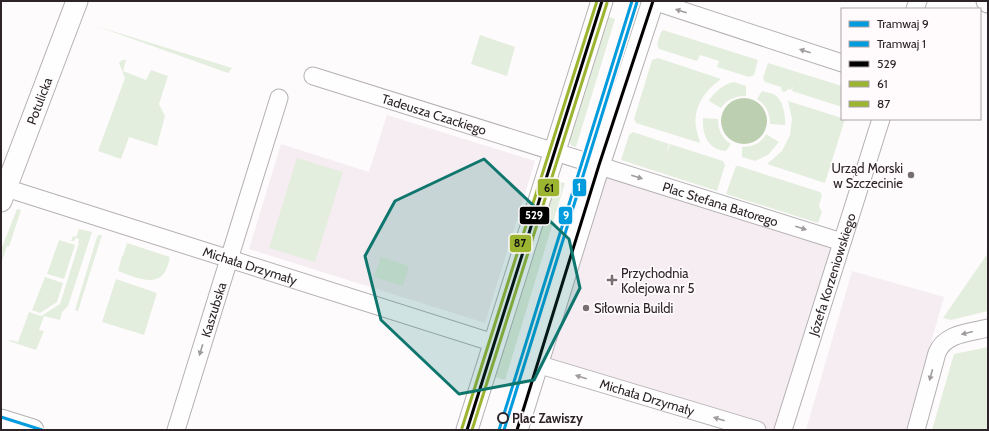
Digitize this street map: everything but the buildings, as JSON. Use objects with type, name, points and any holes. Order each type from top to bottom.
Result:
[{"type":"street","name":"Potulicka","points":[[3,195],[77,1]]},
{"type":"street","points":[[467,430],[602,1]]},
{"type":"street","points":[[517,430],[599,165],[653,1],[841,63]]},
{"type":"street","name":"Tadeusza Czackiego","points":[[313,76],[599,165]]},
{"type":"street","name":"Kaszubska","points":[[176,430],[278,98]]},
{"type":"street","name":"Józefa Korzeniowskiego","points":[[783,430],[881,120]]},
{"type":"street","name":"Plac Stefana Batorego","points":[[599,165],[842,242]]},
{"type":"street","name":"Michała Drzymały","points":[[3,195],[229,259],[494,343]]},
{"type":"street","points":[[916,430],[939,348],[946,340],[988,328]]},
{"type":"street","name":"Michała Drzymały","points":[[537,364],[757,430]]},
{"type":"street","points":[[1,420],[30,429]]},
{"type":"street","points":[[1,425],[30,429]]},
{"type":"highlighted area","points":[[484,159],[569,239],[580,288],[534,380],[459,394],[381,320],[365,256],[395,201]]},
{"type":"shaded area","points":[[607,16],[615,19],[576,147],[572,146],[569,142],[569,138]]},
{"type":"shaded area","points":[[629,24],[636,26],[596,151],[592,152],[589,151]]},
{"type":"shaded area","points":[[96,26],[232,68],[228,73]]},
{"type":"shaded area","points":[[663,30],[758,60],[754,75],[749,77],[717,67],[719,61],[700,55],[697,61],[659,49],[657,44]]},
{"type":"shaded area","points":[[480,35],[515,47],[507,76],[471,64]]},
{"type":"shaded area","points":[[658,58],[721,79],[705,94],[698,106],[696,113],[696,128],[700,143],[636,123],[634,119],[652,60]]},
{"type":"shaded area","points":[[122,60],[126,60],[123,71],[146,80],[151,70],[168,76],[159,104],[165,116],[157,146],[129,137],[121,159],[98,151],[125,78],[119,63]]},
{"type":"shaded area","points":[[768,63],[841,86],[841,107],[792,91],[793,86],[791,90],[788,89],[785,92],[782,91],[781,87],[765,82],[763,78]]},
{"type":"shaded area","points":[[734,82],[746,86],[746,96],[732,99],[726,102],[721,108],[709,101],[720,88],[726,84]]},
{"type":"shaded area","points":[[762,91],[774,94],[778,97],[782,104],[785,125],[770,124],[767,110],[757,99]]},
{"type":"shaded area","points":[[744,98],[757,102],[763,108],[767,121],[763,134],[757,140],[744,144],[731,140],[725,134],[721,121],[725,108],[731,102]]},
{"type":"shaded area","points":[[788,101],[845,120],[825,183],[767,164],[782,151],[790,135],[792,119]]},
{"type":"shaded area","points":[[387,115],[535,161],[485,323],[249,249],[281,144],[369,172]]},
{"type":"shaded area","points":[[703,118],[718,119],[721,133],[731,144],[726,151],[715,148],[707,140],[705,136]]},
{"type":"shaded area","points":[[633,132],[669,144],[666,156],[670,144],[723,161],[725,165],[717,191],[621,160],[629,135]]},
{"type":"shaded area","points":[[766,134],[779,142],[768,155],[755,161],[742,157],[742,147],[756,144],[762,140]]},
{"type":"shaded area","points":[[297,158],[343,172],[315,262],[269,248]]},
{"type":"shaded area","points":[[736,166],[820,192],[822,195],[819,206],[822,212],[818,223],[726,194]]},
{"type":"shaded area","points":[[602,172],[837,245],[778,430],[772,430],[544,359]]},
{"type":"shaded area","points":[[555,181],[565,183],[505,380],[495,377]]},
{"type":"shaded area","points":[[578,188],[584,190],[523,385],[517,384]]},
{"type":"shaded area","points":[[17,209],[21,210],[9,247],[7,246],[1,264],[1,250]]},
{"type":"shaded area","points":[[79,229],[92,232],[68,306],[62,312],[60,320],[44,316],[39,330],[44,331],[36,350],[9,341],[18,342],[29,312],[41,316],[60,304],[79,239],[76,238],[74,241],[71,241],[73,236],[76,237]]},
{"type":"shaded area","points":[[102,235],[78,311],[75,310],[97,237]]},
{"type":"shaded area","points":[[59,240],[75,245],[64,279],[47,274]]},
{"type":"shaded area","points":[[127,243],[170,257],[165,272],[161,277],[149,280],[136,278],[118,271]]},
{"type":"shaded area","points":[[988,253],[988,311],[951,320],[943,318]]},
{"type":"shaded area","points":[[381,257],[409,266],[403,286],[374,277]]},
{"type":"shaded area","points":[[852,271],[944,297],[906,430],[806,430]]},
{"type":"shaded area","points":[[45,277],[63,283],[57,302],[40,313],[32,310]]},
{"type":"shaded area","points":[[116,279],[157,293],[144,335],[102,322]]},
{"type":"shaded area","points":[[988,347],[988,430],[932,430],[954,354]]},
{"type":"tram line","name":"9","points":[[499,430],[632,1]]},
{"type":"tram line","name":"1","points":[[504,430],[637,2]]},
{"type":"tram line","name":"9","points":[[1,417],[42,430]]},
{"type":"transit line","name":"87","points":[[462,428],[597,1]]},
{"type":"transit line","name":"529","points":[[467,430],[602,1]]},
{"type":"transit line","name":"529","points":[[517,430],[599,165],[653,1]]},
{"type":"transit line","name":"61","points":[[472,430],[607,3]]},
{"type":"place","name":"Urząd Morski w Szczecinie","points":[[911,175]]},
{"type":"place","name":"Przychodnia Kolejowa nr 5","points":[[612,280]]},
{"type":"place","name":"Siłownia Buildi","points":[[586,308]]},
{"type":"place","name":"Plac Zawiszy","points":[[503,418]]}]
